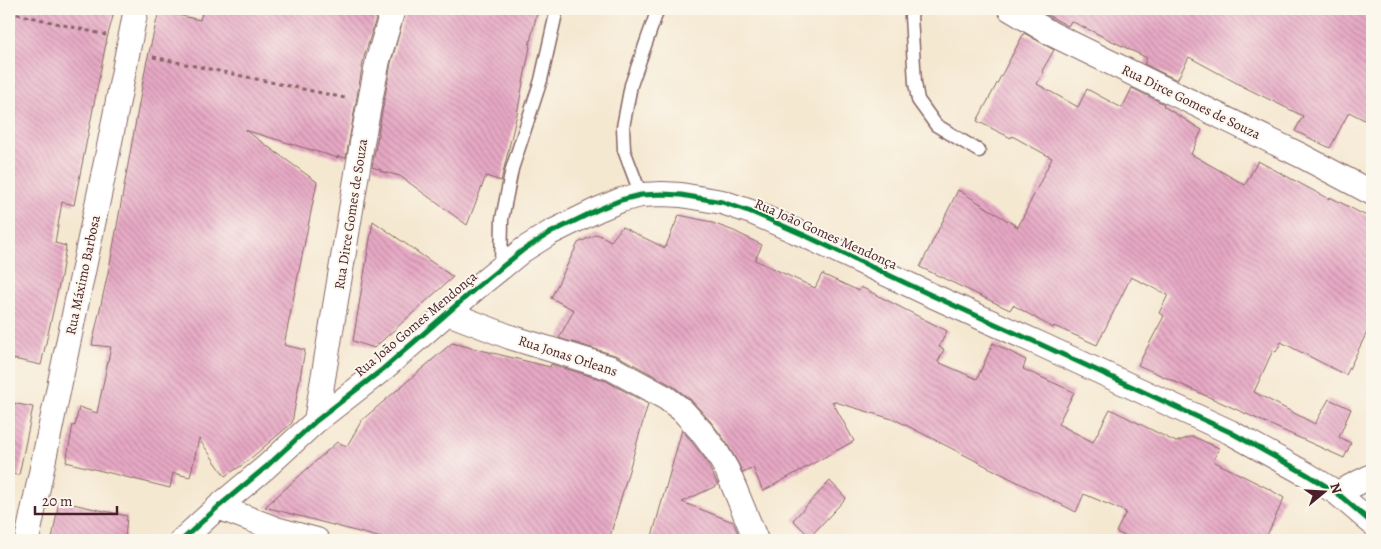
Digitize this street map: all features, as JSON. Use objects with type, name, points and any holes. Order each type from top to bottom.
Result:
[{"type":"street","name":"Rua Máximo Barbosa","points":[[27,540],[136,9]]},
{"type":"street","name":"Rua Dirce Gomes de Souza","points":[[316,421],[378,60],[393,9]]},
{"type":"street","name":"Rua Dirce Gomes de Souza","points":[[1010,9],[1052,34],[1302,156],[1372,193]]},
{"type":"street","name":"Rua João Gomes Mendonça","points":[[182,540],[316,421],[383,369],[523,250],[550,233],[621,200],[640,195],[672,194],[722,202],[754,213],[1230,432],[1306,474],[1337,494],[1372,523]]},
{"type":"street","name":"Rua Jonas Orleans","points":[[448,313],[510,337],[611,368],[666,398],[682,410],[716,451],[727,470],[756,540]]},
{"type":"street","points":[[1337,494],[1372,476]]},
{"type":"street","points":[[218,507],[276,529],[317,540]]},
{"type":"lane","points":[[501,267],[502,219],[512,169],[541,80],[557,9]]},
{"type":"lane","points":[[640,195],[624,150],[623,127],[631,84],[658,9]]},
{"type":"lane","points":[[913,9],[911,16],[915,83],[918,100],[936,124],[978,151]]},
{"type":"path","points":[[9,12],[129,46],[370,104]]},
{"type":"building","points":[[13,9],[115,9],[107,38],[74,205],[62,202],[55,243],[66,246],[41,365],[9,358],[9,32]]},
{"type":"building","points":[[203,9],[379,9],[364,57],[346,158],[338,156],[338,158],[245,130],[317,182],[284,345],[305,350],[292,423],[244,464],[225,476],[199,439],[190,477],[173,473],[170,488],[66,462],[73,425],[75,426],[79,407],[97,413],[111,347],[92,345],[111,259],[146,65],[159,11],[200,20]]},
{"type":"building","points":[[406,9],[538,9],[529,46],[517,114],[501,181],[486,176],[467,225],[400,176],[372,167],[391,63]]},
{"type":"building","points":[[1042,9],[1372,9],[1372,124],[1349,112],[1330,148],[1295,131],[1303,116],[1189,57],[1177,80],[1144,64],[1147,58],[1071,21],[1068,26],[1040,11]]},
{"type":"building","points":[[1024,33],[1054,50],[1037,84],[1078,107],[1087,89],[1122,108],[1132,88],[1164,104],[1163,106],[1202,130],[1191,154],[1245,185],[1258,161],[1329,199],[1330,197],[1372,219],[1372,322],[1346,375],[1281,342],[1276,352],[1273,350],[1254,392],[1315,424],[1329,399],[1351,409],[1339,437],[1351,443],[1344,458],[1138,365],[1164,316],[1159,313],[1168,295],[1131,277],[1097,345],[1054,326],[1053,328],[1013,305],[1010,310],[920,267],[958,190],[1018,227],[1052,158],[1012,136],[1011,138],[977,121]]},
{"type":"building","points":[[679,215],[707,221],[734,231],[762,245],[755,260],[815,288],[822,274],[859,291],[861,287],[947,331],[939,347],[944,349],[938,362],[977,379],[993,343],[1026,360],[1023,369],[1074,392],[1058,424],[1093,442],[1110,409],[1176,442],[1194,437],[1219,448],[1213,461],[1284,498],[1265,540],[1133,540],[1116,532],[1126,512],[1084,494],[1076,512],[894,419],[832,401],[854,441],[763,491],[753,468],[743,473],[727,443],[711,422],[690,399],[673,386],[618,356],[559,338],[574,310],[551,298],[578,243],[597,234],[611,241],[622,227],[665,248]]},
{"type":"building","points":[[373,221],[453,277],[374,348],[353,341]]},
{"type":"building","points":[[452,343],[550,367],[551,364],[606,381],[648,404],[609,540],[389,540],[265,507],[337,442],[347,446],[362,420]]},
{"type":"building","points":[[12,403],[33,407],[19,475],[9,474],[9,416]]},
{"type":"building","points":[[682,430],[705,459],[718,485],[682,502],[733,522],[741,540],[651,540]]},
{"type":"building","points":[[830,481],[846,498],[810,537],[793,520]]},
{"type":"building","points":[[59,501],[127,516],[125,540],[52,539]]},
{"type":"cycle path","points":[[182,540],[316,421],[383,369],[523,250],[550,233],[621,200],[641,195],[662,194],[681,195],[722,202],[754,213],[1230,432],[1337,493],[1372,523]]}]
